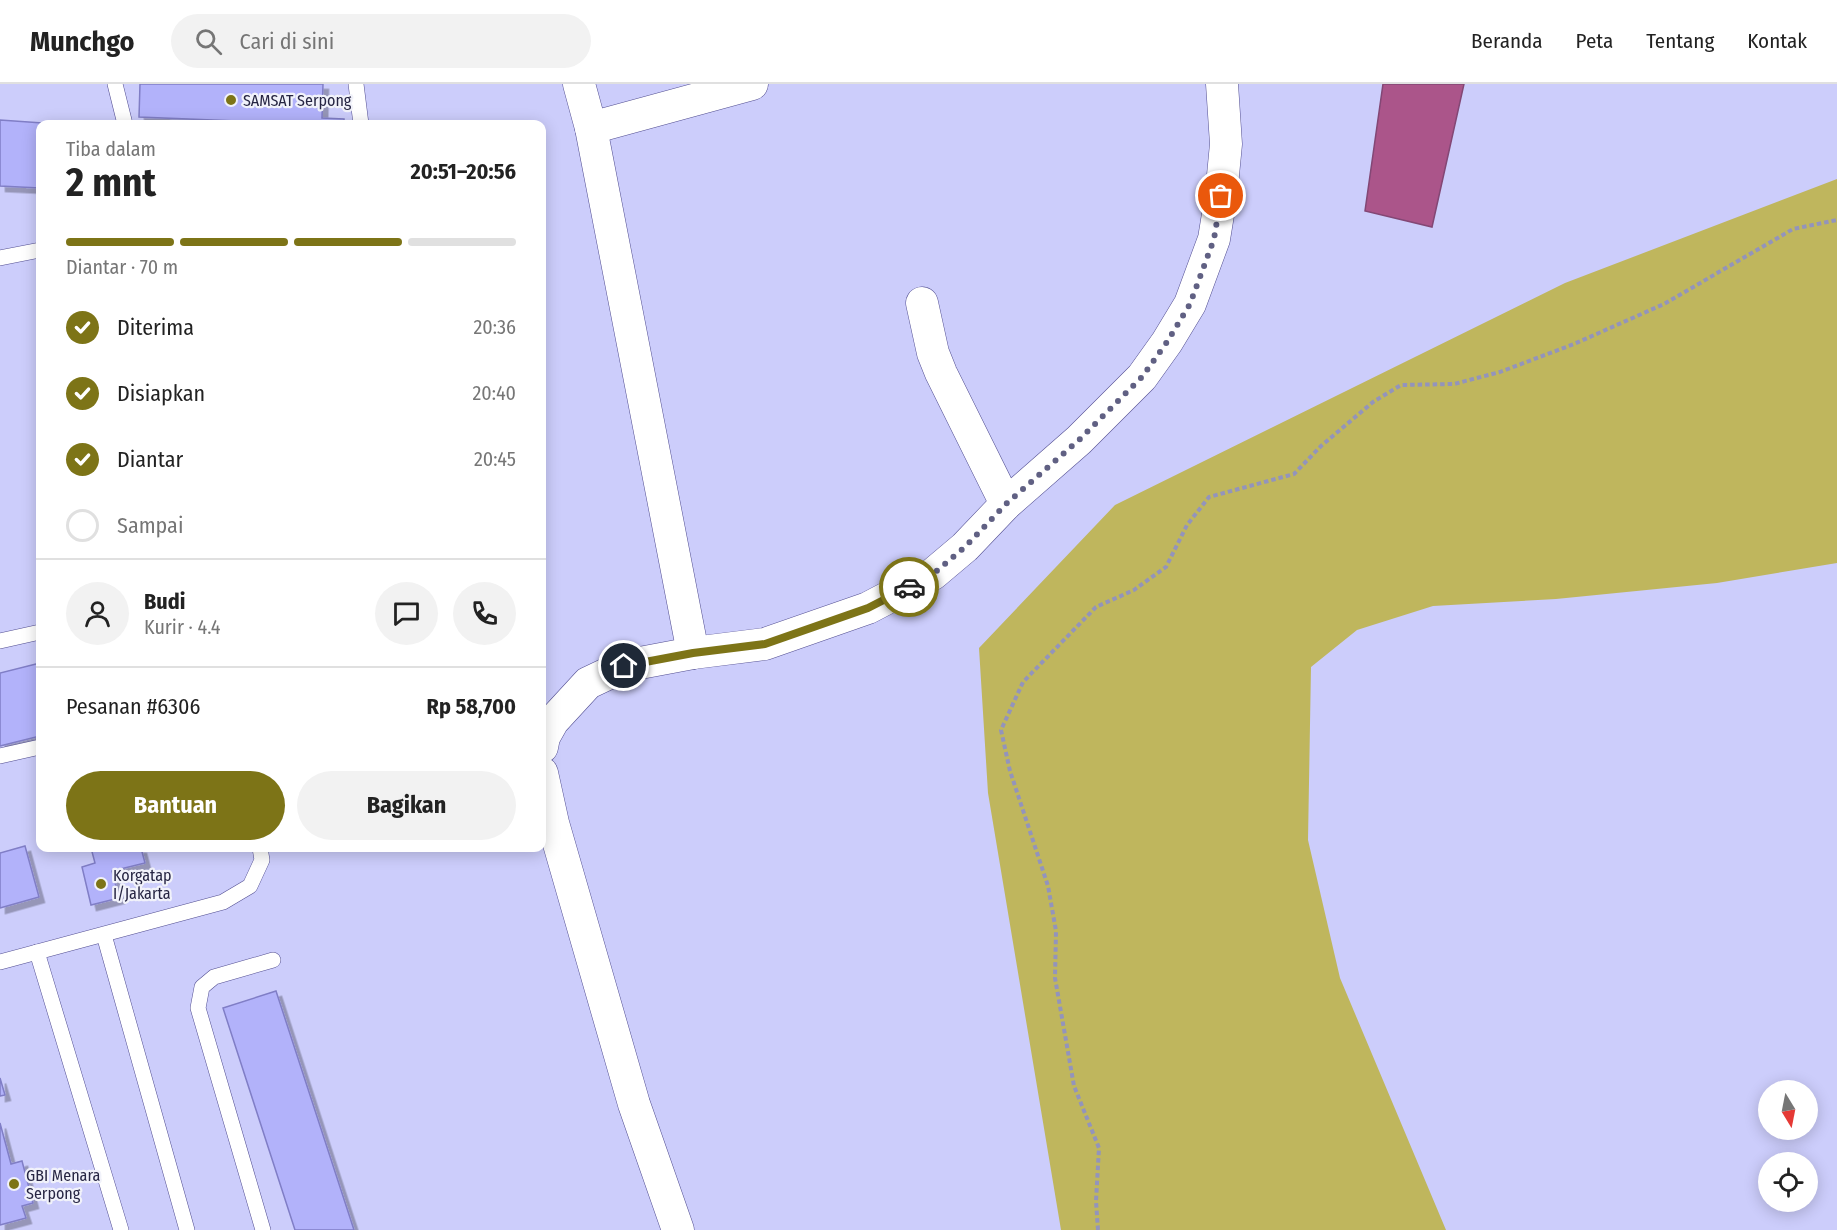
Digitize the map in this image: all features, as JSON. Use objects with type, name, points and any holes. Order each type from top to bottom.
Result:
[{"type":"street","points":[[579,84],[591,128],[693,653]]},
{"type":"street","points":[[591,128],[752,84]]},
{"type":"street","points":[[546,733],[553,721],[588,683],[624,666],[693,653],[765,644],[868,608],[933,574],[965,547],[1006,504],[1079,440],[1142,377],[1190,304],[1214,239],[1221,196],[1226,144],[1222,84]]},
{"type":"street","points":[[922,303],[933,353],[941,373],[1006,504]]},
{"type":"street","points":[[546,791],[553,823],[634,1104],[678,1230]]},
{"type":"lane","points":[[115,84],[124,120]]},
{"type":"lane","points":[[356,84],[360,120]]},
{"type":"lane","points":[[0,258],[36,251]]},
{"type":"lane","points":[[0,641],[36,633]]},
{"type":"lane","points":[[0,756],[36,748]]},
{"type":"lane","points":[[0,962],[223,902],[250,886],[262,860],[261,852]]},
{"type":"lane","points":[[104,935],[187,1230]]},
{"type":"lane","points":[[37,952],[121,1230]]},
{"type":"lane","points":[[263,1230],[198,1008],[202,987],[214,977],[273,960]]},
{"type":"path","points":[[1098,1230],[1096,1201],[1099,1148],[1074,1086],[1055,978],[1056,931],[1048,886],[1010,771],[1001,730],[1023,682],[1096,607],[1134,590],[1166,567],[1187,525],[1209,497],[1294,474],[1321,446],[1373,402],[1401,385],[1454,384],[1500,372],[1563,348],[1664,304],[1793,229],[1837,220]]},
{"type":"shaded area","points":[[1383,84],[1464,84],[1432,227],[1365,211]]},
{"type":"shaded area","points":[[1837,179],[1837,563],[1717,583],[1556,599],[1433,606],[1357,630],[1311,667],[1308,840],[1340,978],[1446,1230],[1061,1230],[988,793],[979,648],[1115,505],[1565,283]]},
{"type":"building","name":"SAMSAT Serpong","points":[[140,84],[323,84],[322,118],[344,120],[213,120],[139,117]]},
{"type":"building","points":[[0,120],[36,123],[36,188],[0,186]]},
{"type":"building","points":[[36,664],[36,737],[0,746],[0,673]]},
{"type":"building","points":[[25,846],[39,897],[0,908],[0,853]]},
{"type":"building","name":"Korgatap I/Jakarta","points":[[92,852],[142,852],[145,863],[112,871],[119,898],[91,905],[82,867],[95,863]]},
{"type":"building","points":[[276,991],[354,1230],[295,1230],[223,1008]]},
{"type":"building","points":[[0,1078],[5,1095],[0,1096]]},
{"type":"building","name":"GBI Menara Serpong","points":[[0,1123],[11,1164],[22,1161],[33,1203],[22,1206],[26,1218],[0,1225]]},
{"type":"way so far","points":[[909,587],[933,574],[965,547],[1006,504],[1079,440],[1142,377],[1190,304],[1214,239],[1221,196]]},
{"type":"place","name":"SAMSAT Serpong","points":[[231,100]]},
{"type":"place","name":"Korgatap I/Jakarta","points":[[101,884]]},
{"type":"place","name":"GBI Menara Serpong","points":[[14,1184]]},
{"type":"route","points":[[624,666],[693,653],[765,644],[868,608],[909,587]]}]
